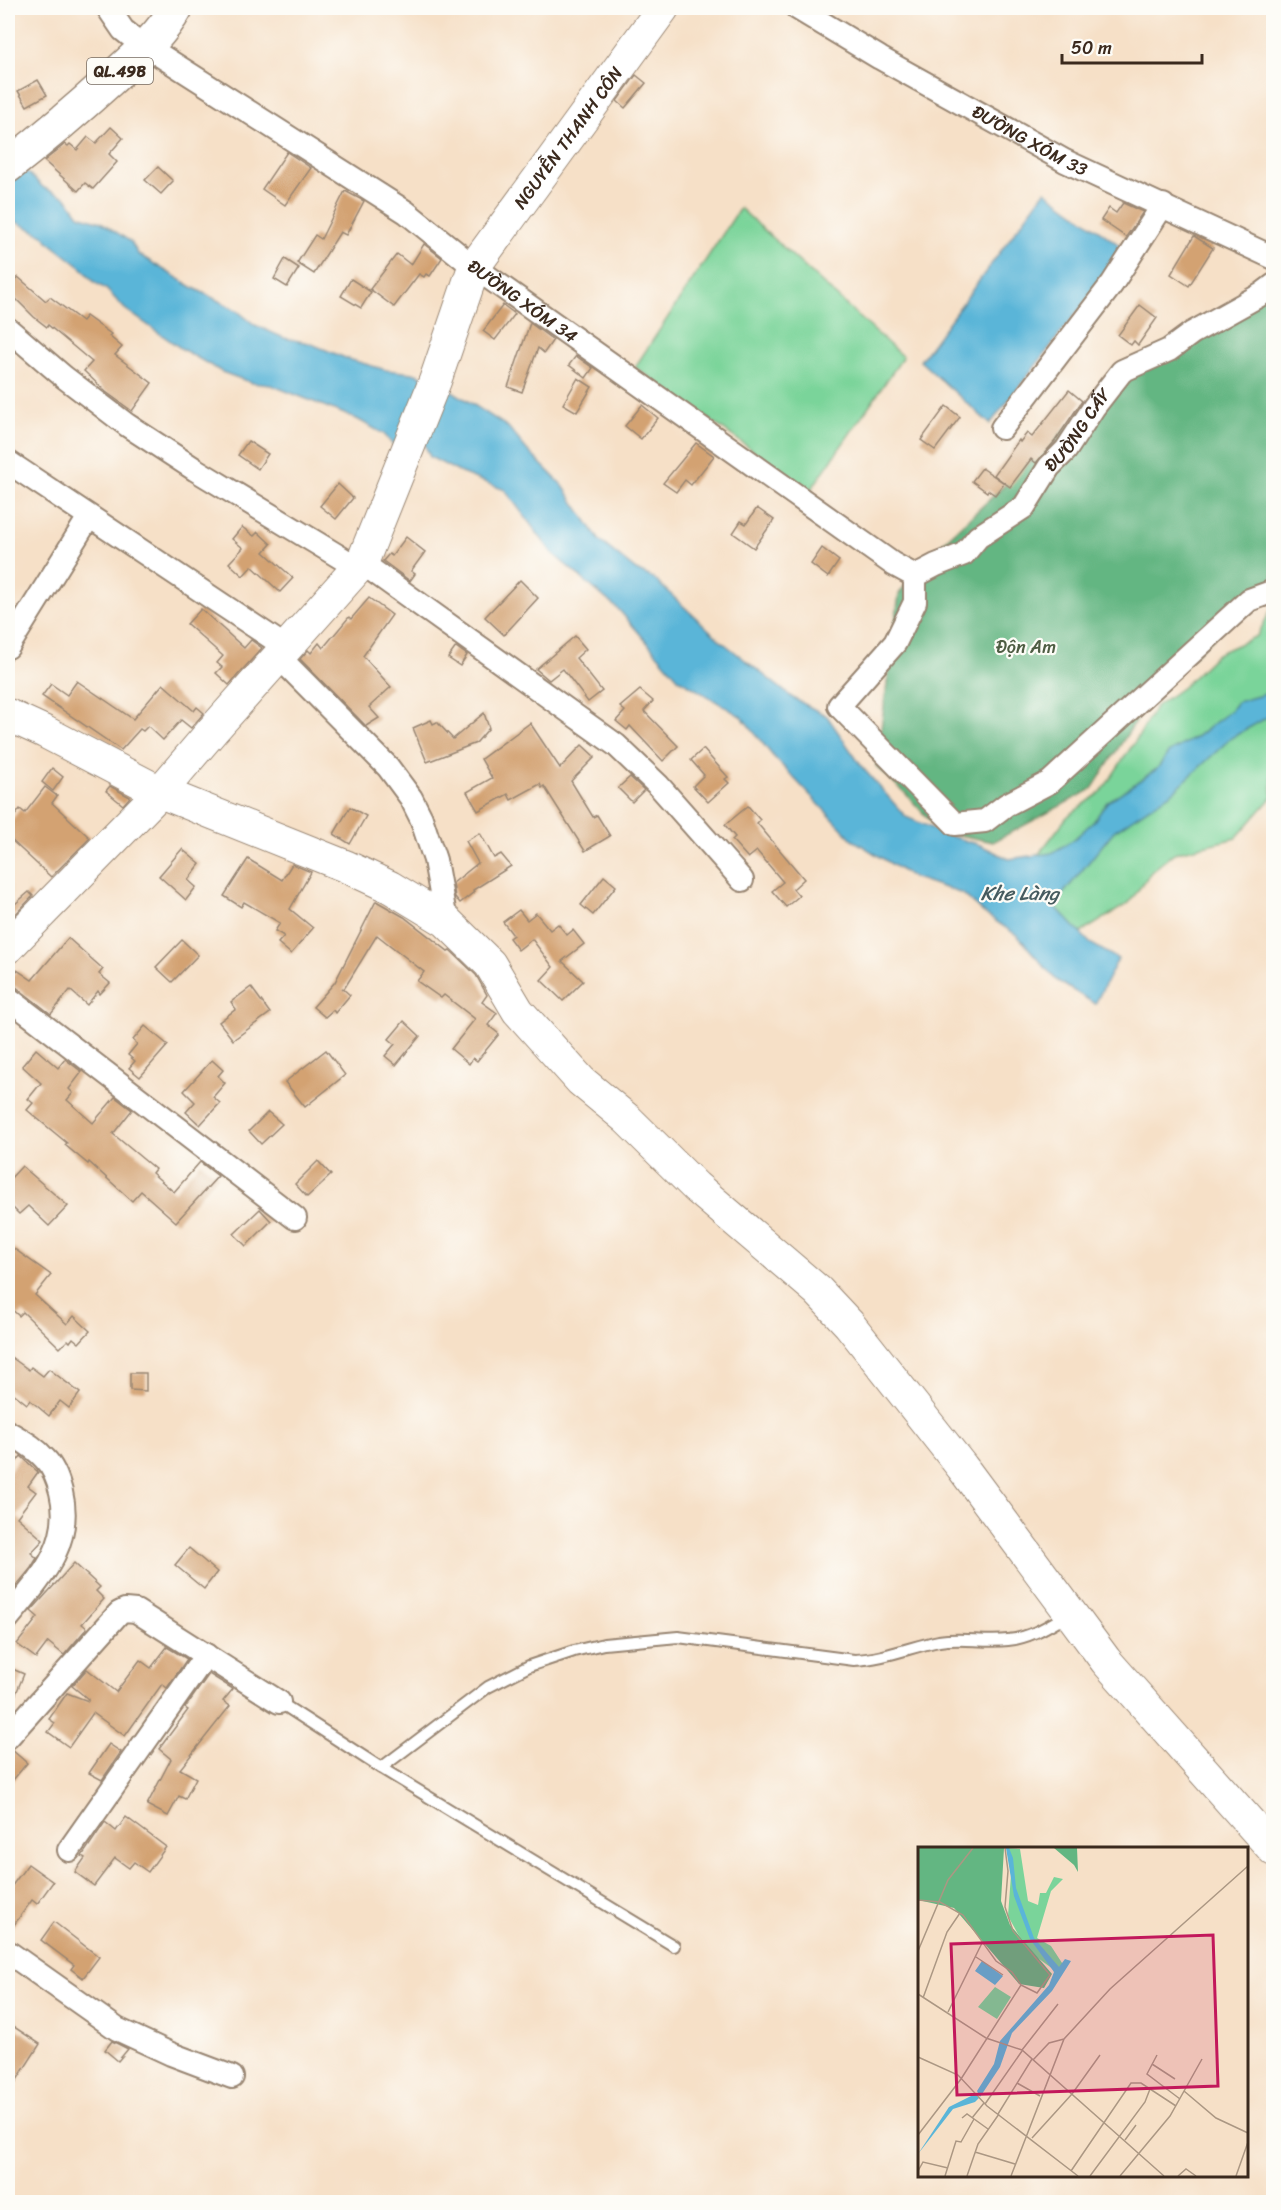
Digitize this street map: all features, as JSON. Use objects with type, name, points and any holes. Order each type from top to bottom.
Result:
[{"type":"main road","name":"QL.49B","points":[[8,166],[56,129],[148,46],[176,8]]},
{"type":"street","name":"ĐƯỜNG XÓM 34","points":[[108,8],[123,30],[406,212],[474,267],[893,564],[915,576]]},
{"type":"street","name":"NGUYỄN THANH CÔN","points":[[8,947],[160,792],[360,566],[405,460],[474,267],[663,8]]},
{"type":"street","name":"ĐƯỜNG XÓM 33","points":[[797,8],[1065,161],[1274,258]]},
{"type":"street","points":[[1002,428],[1107,292],[1163,205]]},
{"type":"street","name":"ĐƯỜNG CẤY","points":[[915,576],[964,554],[978,537],[1024,507],[1049,467],[1066,450],[1094,407],[1122,371],[1169,350],[1192,333],[1274,285]]},
{"type":"street","points":[[8,329],[64,377],[127,426],[196,470],[360,566],[616,745],[659,786],[742,880]]},
{"type":"street","points":[[8,462],[283,652],[388,767],[411,798],[425,828],[435,860],[446,921]]},
{"type":"street","points":[[8,646],[89,517]]},
{"type":"street","points":[[915,576],[915,602],[895,643],[839,706],[955,824],[985,821],[1006,805],[1050,782],[1249,600],[1274,591]]},
{"type":"street","points":[[8,715],[160,792],[354,870],[390,887],[446,921],[490,964],[518,1011],[581,1082],[627,1119],[696,1187],[818,1291],[849,1324],[962,1467],[1106,1661],[1274,1850]]},
{"type":"street","points":[[8,998],[295,1218]]},
{"type":"street","points":[[8,1432],[47,1460],[55,1472],[64,1503],[60,1541],[52,1560],[8,1618]]},
{"type":"street","points":[[8,1737],[119,1613],[125,1610],[136,1611],[279,1702]]},
{"type":"street","points":[[69,1850],[206,1655]]},
{"type":"street","points":[[8,1952],[117,2029],[171,2054],[231,2077]]},
{"type":"lane","points":[[381,1768],[488,1687],[529,1666],[604,1644],[678,1637],[868,1660],[940,1641],[962,1639],[1008,1641],[1041,1630],[1070,1613]]},
{"type":"lane","points":[[279,1702],[381,1768],[674,1946]]},
{"type":"green space","points":[[740,208],[903,357],[810,491],[635,367]]},
{"type":"green space","name":"Độn Am","points":[[1273,275],[1273,582],[1153,694],[1092,789],[993,842],[955,834],[931,822],[876,766],[899,594],[921,563],[1112,386]]},
{"type":"green space","points":[[1273,606],[1272,797],[1236,838],[1174,853],[1151,872],[1129,903],[1061,945],[961,877],[1038,855],[1067,817],[1102,791],[1155,707],[1183,687],[1217,654],[1257,636]]},
{"type":"water","points":[[18,170],[28,173],[44,188],[66,197],[79,215],[101,222],[131,242],[138,254],[192,287],[236,310],[255,325],[284,338],[309,343],[348,359],[386,370],[413,373],[435,381],[405,460],[384,434],[357,419],[271,385],[252,383],[222,372],[182,349],[125,309],[106,289],[94,282],[82,268],[43,235],[8,218],[8,179]]},
{"type":"water","points":[[1045,191],[1126,250],[990,424],[920,361]]},
{"type":"water","name":"Khe Làng","points":[[443,385],[508,427],[563,486],[600,541],[636,570],[653,578],[721,641],[793,698],[827,716],[862,767],[906,817],[950,836],[980,845],[1009,859],[1052,853],[1073,840],[1094,821],[1107,802],[1157,769],[1169,752],[1195,738],[1230,711],[1237,702],[1273,692],[1273,714],[1231,738],[1173,792],[1114,831],[1054,905],[1090,943],[1118,959],[1095,1004],[1056,980],[1018,936],[985,914],[963,894],[912,877],[853,840],[772,755],[742,717],[679,679],[619,610],[552,553],[505,490],[461,473],[430,457],[421,436]]},
{"type":"building","points":[[636,75],[646,83],[625,108],[617,101]]},
{"type":"building","points":[[38,80],[47,95],[27,106],[18,91]]},
{"type":"building","points":[[111,127],[123,138],[109,154],[117,162],[93,189],[85,183],[78,191],[44,161],[65,144],[68,146],[70,144],[77,150],[88,137],[96,143]]},
{"type":"building","points":[[287,152],[311,168],[285,205],[262,189]]},
{"type":"building","points":[[158,167],[173,181],[161,194],[145,180]]},
{"type":"building","points":[[345,191],[364,201],[346,235],[340,232],[314,274],[297,263],[315,235],[321,239]]},
{"type":"building","points":[[1123,203],[1143,212],[1126,237],[1101,220],[1109,208],[1116,213]]},
{"type":"building","points":[[1194,236],[1213,248],[1189,286],[1171,274]]},
{"type":"building","points":[[424,244],[442,258],[430,276],[426,274],[424,277],[419,274],[394,307],[370,289],[397,254],[411,265]]},
{"type":"building","points":[[285,259],[299,268],[287,287],[274,279]]},
{"type":"building","points":[[18,277],[46,301],[50,297],[82,321],[86,316],[111,334],[109,336],[122,347],[115,355],[152,383],[132,411],[106,392],[84,371],[92,362],[48,325],[47,327],[34,317],[8,291]]},
{"type":"building","points":[[351,279],[371,292],[361,308],[341,296]]},
{"type":"building","points":[[503,305],[515,314],[495,340],[483,331]]},
{"type":"building","points":[[1140,305],[1157,318],[1138,345],[1134,341],[1131,345],[1118,335]]},
{"type":"building","points":[[530,323],[553,340],[544,353],[538,348],[522,392],[508,387]]},
{"type":"building","points":[[576,356],[593,368],[586,378],[569,365]]},
{"type":"building","points":[[578,378],[592,387],[577,412],[563,404]]},
{"type":"building","points":[[1069,390],[1082,401],[1055,441],[1036,463],[1031,459],[1010,487],[994,475],[1019,440],[1020,442],[1027,433],[1032,437]]},
{"type":"building","points":[[642,405],[658,418],[641,439],[625,426]]},
{"type":"building","points":[[946,406],[960,417],[935,450],[921,440]]},
{"type":"building","points":[[248,441],[268,454],[258,469],[238,455]]},
{"type":"building","points":[[696,443],[714,456],[691,485],[685,480],[676,492],[663,483]]},
{"type":"building","points":[[982,468],[1004,483],[995,495],[972,481]]},
{"type":"building","points":[[338,484],[353,498],[336,519],[320,506]]},
{"type":"building","points":[[757,508],[774,520],[754,548],[733,533],[741,521],[746,524]]},
{"type":"building","points":[[242,527],[254,536],[258,532],[271,544],[264,552],[293,578],[280,592],[252,566],[243,576],[229,563],[243,548],[232,539]]},
{"type":"building","points":[[406,537],[425,552],[411,571],[415,574],[410,581],[383,561],[389,554],[392,556]]},
{"type":"building","points":[[822,548],[839,561],[828,577],[811,564]]},
{"type":"building","points":[[520,580],[538,598],[504,635],[485,617]]},
{"type":"building","points":[[369,598],[392,615],[363,656],[391,687],[369,707],[379,718],[366,726],[300,659],[308,650],[311,653],[319,643],[323,648],[349,617],[351,619]]},
{"type":"building","points":[[201,609],[244,648],[251,640],[262,648],[229,685],[216,673],[222,667],[217,663],[223,656],[187,624]]},
{"type":"building","points":[[575,636],[586,649],[576,658],[602,691],[588,702],[563,669],[549,680],[536,669]]},
{"type":"building","points":[[456,647],[467,655],[460,666],[448,658]]},
{"type":"building","points":[[77,681],[133,719],[163,684],[194,711],[197,707],[204,713],[191,728],[181,720],[163,740],[148,726],[143,731],[140,729],[121,750],[42,696],[51,684],[67,695]]},
{"type":"building","points":[[640,690],[653,701],[644,711],[678,746],[663,761],[630,726],[627,730],[616,721],[625,711],[620,707]]},
{"type":"building","points":[[484,713],[489,728],[476,743],[427,762],[413,728],[431,720],[433,724],[437,722],[453,739]]},
{"type":"building","points":[[530,723],[560,768],[582,745],[595,757],[571,781],[593,817],[597,815],[610,836],[585,851],[544,786],[542,788],[540,784],[511,800],[508,794],[478,811],[467,792],[492,778],[481,759]]},
{"type":"building","points":[[703,749],[728,777],[725,779],[729,783],[708,802],[693,786],[704,775],[691,760]]},
{"type":"building","points":[[52,768],[63,777],[53,791],[42,782]]},
{"type":"building","points":[[630,777],[644,790],[632,802],[618,788]]},
{"type":"building","points":[[110,786],[130,797],[123,805],[106,791]]},
{"type":"building","points":[[45,787],[57,796],[52,803],[90,838],[51,877],[8,837],[8,825],[20,809],[25,813]]},
{"type":"building","points":[[748,806],[760,820],[757,823],[804,879],[793,889],[799,896],[786,907],[772,891],[783,882],[757,851],[748,858],[732,840],[735,837],[725,825]]},
{"type":"building","points":[[350,807],[366,816],[350,844],[334,834]]},
{"type":"building","points":[[480,833],[494,858],[501,854],[511,866],[473,890],[474,892],[460,903],[455,897],[453,883],[478,863],[466,841]]},
{"type":"building","points":[[182,849],[200,864],[188,880],[196,887],[186,900],[159,876]]},
{"type":"building","points":[[248,859],[282,880],[292,864],[311,872],[290,909],[313,928],[291,954],[278,943],[284,936],[275,931],[280,923],[244,902],[241,907],[224,896]]},
{"type":"building","points":[[604,876],[616,886],[593,915],[581,905]]},
{"type":"building","points":[[29,892],[33,896],[8,922],[8,910]]},
{"type":"building","points":[[376,901],[404,917],[448,951],[450,950],[476,975],[487,995],[482,1002],[497,1013],[488,1025],[499,1034],[477,1061],[473,1058],[469,1064],[451,1049],[475,1019],[444,995],[441,998],[417,981],[424,972],[377,935],[344,989],[342,988],[350,995],[335,1013],[333,1010],[325,1017],[313,1007],[335,982]]},
{"type":"building","points":[[519,910],[527,920],[536,913],[550,930],[558,924],[567,935],[573,930],[584,944],[562,961],[583,981],[563,1001],[541,980],[553,967],[532,939],[518,950],[509,938],[513,935],[503,922]]},
{"type":"building","points":[[68,938],[103,969],[99,974],[110,983],[100,994],[98,991],[87,1005],[70,990],[51,1014],[16,987],[8,985],[8,981],[17,970],[32,980]]},
{"type":"building","points":[[182,940],[198,955],[172,982],[156,967]]},
{"type":"building","points":[[251,987],[270,1013],[233,1040],[219,1022],[236,1009],[231,1002]]},
{"type":"building","points":[[404,1021],[420,1036],[396,1065],[385,1056],[395,1044],[389,1039]]},
{"type":"building","points":[[145,1026],[168,1045],[140,1077],[129,1068],[135,1061],[128,1055],[137,1044],[133,1040]]},
{"type":"building","points":[[36,1049],[58,1068],[65,1059],[82,1072],[69,1089],[73,1093],[67,1100],[93,1123],[115,1097],[132,1110],[113,1134],[155,1169],[152,1173],[174,1192],[200,1162],[218,1176],[176,1222],[141,1191],[132,1201],[27,1110],[33,1103],[28,1099],[41,1083],[22,1066]]},
{"type":"building","points":[[326,1050],[345,1075],[305,1107],[285,1082]]},
{"type":"building","points":[[212,1060],[223,1070],[218,1076],[225,1083],[213,1097],[220,1103],[200,1125],[186,1112],[195,1102],[184,1091]]},
{"type":"building","points":[[268,1112],[282,1124],[261,1144],[249,1131]]},
{"type":"building","points":[[318,1161],[331,1175],[307,1197],[295,1184]]},
{"type":"building","points":[[22,1166],[68,1206],[49,1226],[28,1206],[19,1214],[8,1203],[8,1181]]},
{"type":"building","points":[[260,1209],[271,1221],[246,1246],[234,1234]]},
{"type":"building","points":[[13,1248],[51,1275],[35,1295],[67,1324],[74,1316],[90,1331],[79,1343],[73,1338],[60,1348],[23,1312],[19,1316],[8,1306],[8,1256]]},
{"type":"building","points":[[8,1355],[29,1370],[31,1367],[43,1376],[49,1369],[80,1393],[69,1408],[60,1401],[49,1416],[30,1400],[27,1404],[8,1389]]},
{"type":"building","points":[[130,1373],[146,1373],[146,1391],[130,1390]]},
{"type":"building","points":[[21,1456],[38,1472],[28,1486],[36,1492],[17,1517],[43,1540],[31,1553],[37,1558],[31,1568],[8,1596],[8,1473]]},
{"type":"building","points":[[189,1548],[217,1572],[204,1589],[175,1565]]},
{"type":"building","points":[[74,1563],[100,1587],[96,1591],[104,1599],[82,1624],[87,1628],[64,1655],[48,1642],[36,1658],[17,1644],[38,1617],[31,1611]]},
{"type":"building","points":[[167,1647],[187,1659],[167,1688],[162,1684],[125,1736],[93,1713],[69,1747],[48,1732],[55,1723],[49,1719],[67,1693],[88,1701],[72,1686],[87,1669],[116,1692],[140,1660],[151,1668]]},
{"type":"building","points":[[8,1667],[24,1674],[8,1713]]},
{"type":"building","points":[[209,1674],[233,1689],[223,1701],[230,1706],[180,1769],[196,1778],[185,1799],[179,1796],[168,1816],[147,1805],[171,1759],[159,1749],[188,1710],[185,1708]]},
{"type":"building","points":[[109,1744],[121,1752],[102,1780],[89,1773]]},
{"type":"building","points":[[8,1750],[12,1750],[27,1763],[8,1786]]},
{"type":"building","points":[[126,1817],[166,1847],[148,1872],[134,1862],[129,1868],[115,1858],[94,1886],[75,1872],[85,1858],[82,1856],[105,1822],[116,1831]]},
{"type":"building","points":[[28,1864],[53,1882],[37,1904],[32,1900],[8,1933],[8,1891]]},
{"type":"building","points":[[54,1922],[99,1957],[83,1978],[71,1969],[74,1965],[41,1940]]},
{"type":"building","points":[[8,2023],[40,2044],[8,2094]]},
{"type":"building","points":[[112,2041],[128,2049],[118,2061],[105,2050]]}]
